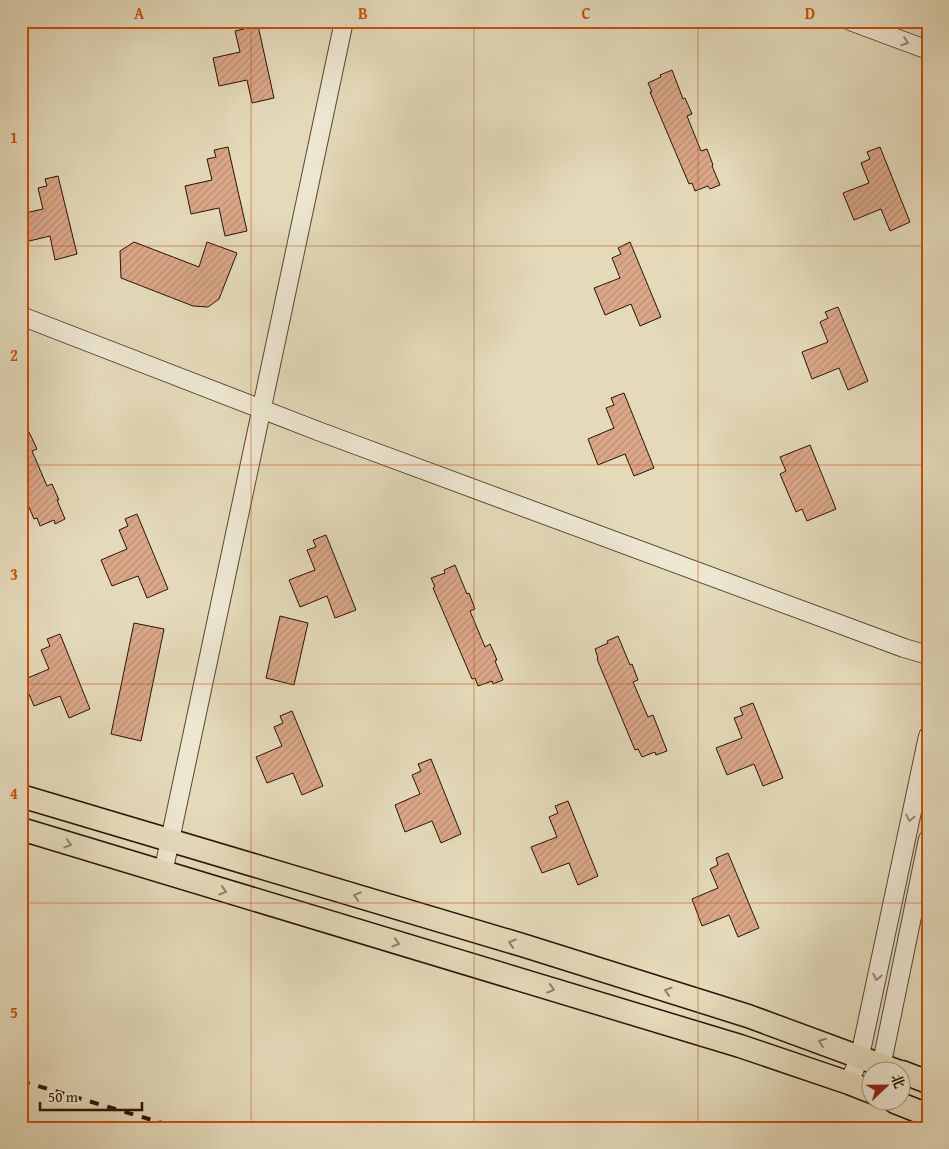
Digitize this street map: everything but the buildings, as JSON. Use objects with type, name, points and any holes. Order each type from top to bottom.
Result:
[{"type":"main road","points":[[21,796],[522,946],[748,1016],[873,1062]]},
{"type":"main road","points":[[21,829],[731,1043],[862,1088]]},
{"type":"main road","points":[[912,1077],[928,1082]]},
{"type":"main road","points":[[912,1109],[928,1115]]},
{"type":"street","points":[[163,873],[344,21]]},
{"type":"street","points":[[850,21],[928,50]]},
{"type":"street","points":[[21,316],[261,409],[895,645],[928,655]]},
{"type":"street","points":[[849,1083],[860,1056],[928,736]]},
{"type":"street","points":[[892,1062],[928,839]]},
{"type":"railway","points":[[21,1081],[179,1128]]}]
